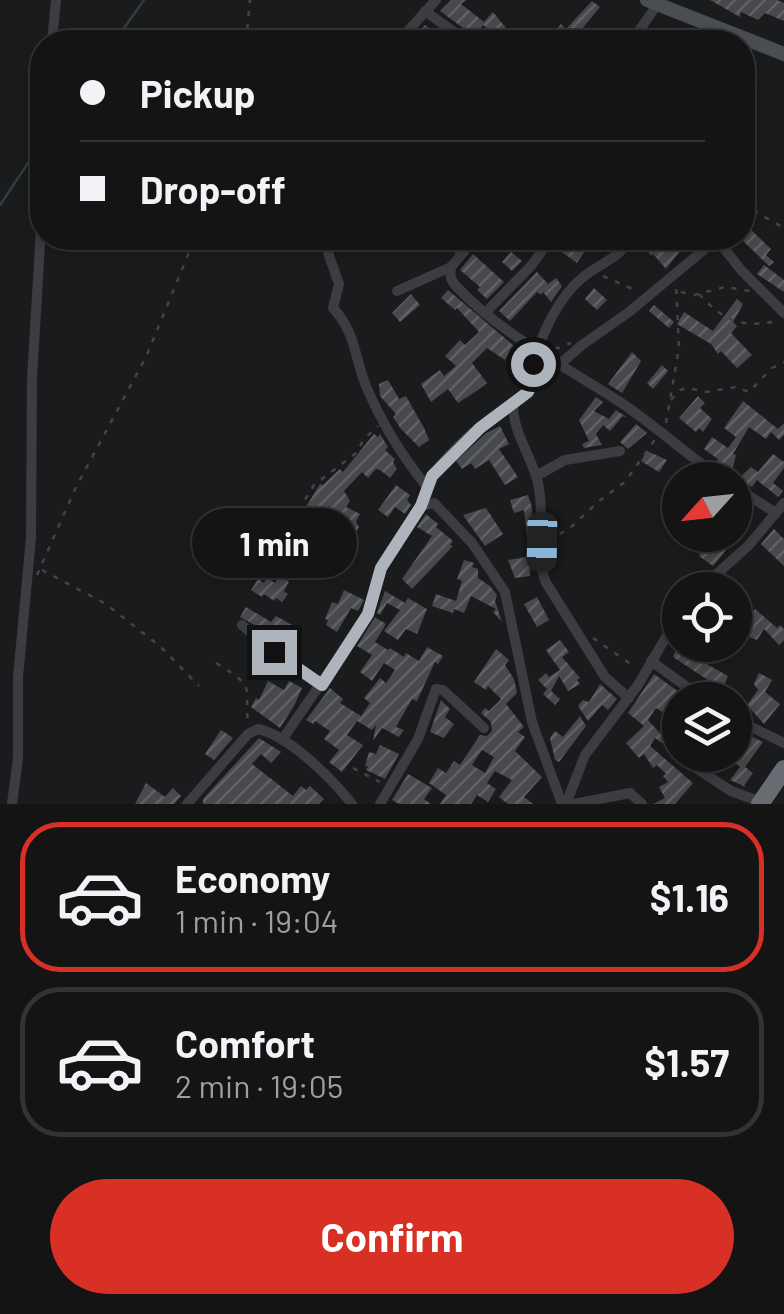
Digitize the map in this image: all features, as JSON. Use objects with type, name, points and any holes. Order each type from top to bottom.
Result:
[{"type":"highway","points":[[761,803],[784,769]]},
{"type":"street","points":[[53,30],[56,0]]},
{"type":"street","points":[[408,30],[436,0]]},
{"type":"street","points":[[637,30],[652,2],[713,30]]},
{"type":"street","points":[[425,11],[451,30]]},
{"type":"street","points":[[755,45],[784,54]]},
{"type":"street","points":[[12,804],[33,494],[32,378],[40,250]]},
{"type":"street","points":[[328,250],[338,277],[333,308],[348,325],[362,376],[394,444],[427,488]]},
{"type":"street","points":[[459,250],[463,253]]},
{"type":"street","points":[[397,291],[451,267],[465,250]]},
{"type":"street","points":[[486,312],[542,250]]},
{"type":"street","points":[[528,392],[541,348],[562,300],[580,278],[621,250]]},
{"type":"street","points":[[282,740],[368,614],[381,568],[450,456],[647,296],[697,250]]},
{"type":"street","points":[[727,250],[784,316]]},
{"type":"street","points":[[451,267],[453,284],[486,312],[634,412],[698,462]]},
{"type":"street","points":[[514,405],[542,508],[545,581],[605,677],[630,698]]},
{"type":"street","points":[[536,476],[565,460],[620,452]]},
{"type":"street","points":[[752,498],[776,514]]},
{"type":"street","points":[[421,506],[430,502],[439,506],[485,559],[505,592],[532,722],[564,804]]},
{"type":"street","points":[[719,572],[750,545],[784,503]]},
{"type":"street","points":[[242,625],[285,662],[322,685]]},
{"type":"street","points":[[564,804],[581,762],[630,698],[662,643]]},
{"type":"street","points":[[649,665],[676,682]]},
{"type":"street","points":[[380,804],[422,731],[438,688],[484,728]]},
{"type":"street","points":[[752,728],[784,743]]},
{"type":"street","points":[[188,804],[250,732],[263,729],[328,777],[352,804]]},
{"type":"street","points":[[702,772],[731,791],[761,803]]},
{"type":"street","points":[[574,804],[630,793],[642,804]]},
{"type":"path","points":[[247,30],[250,0]]},
{"type":"path","points":[[755,211],[784,228]]},
{"type":"path","points":[[27,592],[76,487],[146,356],[190,250]]},
{"type":"path","points":[[591,272],[647,296]]},
{"type":"path","points":[[542,542],[569,529],[598,500],[625,482],[668,419],[679,348],[679,292],[672,274]]},
{"type":"path","points":[[679,292],[691,296],[725,286],[762,291]]},
{"type":"path","points":[[698,294],[726,316],[750,326],[784,316]]},
{"type":"path","points":[[541,348],[564,345]]},
{"type":"path","points":[[541,348],[582,345]]},
{"type":"path","points":[[670,401],[680,390],[688,388],[706,392],[736,387],[749,392],[772,368],[784,362]]},
{"type":"path","points":[[271,555],[314,485],[356,453],[364,439],[383,422]]},
{"type":"path","points":[[40,569],[106,604],[200,686]]},
{"type":"path","points":[[576,628],[604,643],[631,665],[649,665]]},
{"type":"path","points":[[216,663],[240,678],[248,689],[250,732]]},
{"type":"path","points":[[354,768],[390,787]]},
{"type":"building","points":[[451,0],[466,0],[461,4],[484,22],[493,12],[506,28],[489,30],[483,25],[479,30],[466,30],[440,11]]},
{"type":"building","points":[[710,0],[777,0],[784,3],[784,21],[765,13],[758,20],[741,12],[740,17]]},
{"type":"building","points":[[592,1],[600,7],[581,30],[556,30],[561,24],[566,29]]},
{"type":"building","points":[[755,234],[771,249],[766,255],[774,262],[769,266],[752,250]]},
{"type":"building","points":[[559,250],[586,250],[577,263]]},
{"type":"building","points":[[647,250],[681,250],[666,269]]},
{"type":"building","points":[[511,252],[522,261],[512,271],[502,262]]},
{"type":"building","points":[[473,254],[504,282],[487,299],[477,290],[480,287],[460,270]]},
{"type":"building","points":[[764,265],[784,280],[784,292],[757,274]]},
{"type":"building","points":[[537,272],[548,284],[556,278],[562,286],[551,302],[543,292],[537,292],[510,321],[499,311]]},
{"type":"building","points":[[594,288],[607,300],[597,310],[585,299]]},
{"type":"building","points":[[448,290],[514,346],[505,360],[487,348],[472,363],[487,383],[458,403],[448,389],[431,402],[421,384],[440,370],[444,376],[456,366],[445,356],[460,340],[465,345],[479,332],[457,308],[441,298]]},
{"type":"building","points":[[411,294],[420,305],[400,322],[392,313]]},
{"type":"building","points":[[737,299],[743,304],[731,333],[752,355],[737,368],[721,351],[718,354],[711,344],[677,324],[684,312],[713,331]]},
{"type":"building","points":[[654,305],[674,322],[669,328],[649,311]]},
{"type":"building","points":[[632,352],[641,361],[622,393],[608,384]]},
{"type":"building","points":[[662,365],[668,371],[653,389],[647,383]]},
{"type":"building","points":[[388,380],[399,399],[406,396],[424,428],[429,440],[419,447],[401,429],[393,417],[396,414],[380,396],[379,384]]},
{"type":"building","points":[[698,396],[705,403],[700,408],[712,419],[703,432],[699,428],[696,432],[679,418]]},
{"type":"building","points":[[596,397],[603,402],[594,411],[609,419],[616,410],[628,418],[623,416],[610,431],[603,425],[596,434],[602,445],[584,448],[582,444],[589,441],[579,420]]},
{"type":"building","points":[[743,401],[778,429],[784,423],[784,435],[779,440],[771,432],[766,439],[749,427],[733,454],[734,462],[716,462],[718,459],[704,449],[712,437],[728,448],[736,437],[724,428]]},
{"type":"building","points":[[636,424],[647,433],[628,449],[620,442]]},
{"type":"building","points":[[500,426],[509,444],[499,449],[518,477],[505,485],[489,460],[475,469],[471,463],[462,469],[456,461],[486,433]]},
{"type":"building","points":[[374,434],[380,434],[397,469],[390,478],[376,469],[368,478],[362,472],[344,491],[350,501],[346,507],[360,514],[356,522],[359,527],[344,554],[307,532],[312,522],[301,515],[320,484],[340,469],[343,472]],"holes":[[[331,508],[342,516],[335,533],[321,524]]]},
{"type":"building","points":[[647,451],[667,460],[662,462],[659,472],[641,461]]},
{"type":"building","points":[[773,454],[784,462],[773,483],[783,491],[778,497],[757,480],[752,487],[752,468],[758,472]]},
{"type":"building","points":[[396,485],[410,495],[407,500],[411,505],[405,514],[395,507],[388,517],[378,510]]},
{"type":"building","points":[[528,495],[532,535],[527,537],[524,510],[514,513],[510,500]]},
{"type":"building","points":[[486,508],[503,534],[485,546],[463,515]]},
{"type":"building","points":[[426,514],[453,541],[453,546],[412,589],[402,579],[432,536],[417,527]]},
{"type":"building","points":[[774,529],[784,539],[784,566],[761,544]]},
{"type":"building","points":[[290,531],[303,539],[295,553],[282,545]]},
{"type":"building","points":[[725,552],[713,566],[699,556]]},
{"type":"building","points":[[302,556],[310,564],[302,572],[294,564]]},
{"type":"building","points":[[526,557],[527,562],[531,561],[530,576],[515,578],[508,560]]},
{"type":"building","points":[[464,560],[474,563],[478,578],[497,595],[495,601],[502,622],[493,612],[496,609],[471,596],[464,613],[432,606],[436,594],[456,601],[462,581],[457,579]]},
{"type":"building","points":[[280,575],[289,582],[284,591],[288,594],[282,602],[251,590],[258,579],[264,583],[267,578],[275,583]]},
{"type":"building","points":[[344,590],[364,600],[358,611],[351,608],[337,632],[326,625],[325,619],[332,602],[338,604]]},
{"type":"building","points":[[385,591],[405,603],[408,598],[427,609],[417,634],[406,629],[398,640],[384,631],[400,610],[387,603],[380,615],[377,613]]},
{"type":"building","points":[[537,597],[549,620],[537,627],[524,604]]},
{"type":"building","points":[[246,607],[271,622],[276,616],[292,625],[282,640],[240,617]]},
{"type":"building","points":[[755,609],[777,628],[780,625],[784,640],[779,645],[764,629],[757,640],[752,638]]},
{"type":"building","points":[[375,617],[386,624],[375,642],[388,650],[404,657],[406,653],[419,661],[427,647],[443,656],[438,664],[435,662],[417,701],[412,699],[396,727],[404,730],[399,737],[382,728],[373,741],[376,725],[372,730],[357,721],[347,735],[363,745],[342,772],[329,762],[339,750],[324,739],[330,731],[306,720],[330,688],[343,699],[340,703],[361,716],[370,703],[364,698],[380,678],[386,683],[395,670],[384,663],[372,681],[360,672],[372,655],[357,646]]},
{"type":"building","points":[[560,640],[569,652],[562,657],[580,678],[580,684],[568,691],[559,676],[551,691],[560,699],[555,705],[543,694],[547,689],[538,680],[546,673],[549,677],[560,670],[546,650]]},
{"type":"building","points":[[496,649],[509,660],[505,665],[517,693],[506,704],[524,727],[518,732],[525,737],[515,751],[542,777],[524,797],[533,804],[508,804],[499,797],[512,780],[495,771],[487,783],[496,789],[488,802],[477,795],[471,804],[440,804],[446,795],[429,783],[438,768],[446,773],[454,761],[460,765],[480,735],[487,736],[492,731],[491,722],[481,713],[501,699],[488,686],[486,690],[474,682]],"holes":[[[482,750],[494,757],[485,773],[472,765]]]},
{"type":"building","points":[[257,652],[275,665],[269,676],[250,665]]},
{"type":"building","points":[[681,662],[703,662],[728,676],[726,682],[711,682]]},
{"type":"building","points":[[759,673],[772,680],[765,692],[780,704],[764,724],[752,711],[752,698],[758,690],[754,684]]},
{"type":"building","points":[[654,674],[665,682],[662,682],[662,712],[656,708],[648,720],[662,735],[662,743],[655,738],[650,746],[662,756],[662,770],[657,765],[653,768],[644,754],[639,758],[626,743],[644,726],[628,713]]},
{"type":"building","points":[[268,681],[284,690],[289,681],[302,688],[280,728],[251,707]]},
{"type":"building","points":[[600,684],[617,699],[608,710],[602,705],[588,721],[578,706],[583,700],[589,702]]},
{"type":"building","points":[[441,700],[450,709],[445,717],[454,724],[444,738],[430,732]]},
{"type":"building","points":[[580,716],[586,726],[559,762],[555,760],[550,738],[555,731],[563,737]]},
{"type":"building","points":[[221,730],[233,738],[214,760],[205,754]]},
{"type":"building","points":[[752,737],[763,742],[752,757]]},
{"type":"building","points":[[259,738],[281,752],[271,763],[261,754],[252,764],[293,796],[301,786],[306,790],[310,786],[324,799],[319,804],[203,804],[203,799]]},
{"type":"building","points":[[380,745],[399,754],[385,779],[365,766],[369,752],[376,754]]},
{"type":"building","points":[[680,772],[693,783],[675,804],[653,804],[665,798],[659,787],[668,782],[663,776]]},
{"type":"building","points":[[736,772],[753,773],[746,787],[730,780]]},
{"type":"building","points":[[408,774],[432,788],[424,799],[431,804],[399,804],[392,800]]},
{"type":"building","points":[[146,783],[165,797],[173,788],[181,796],[174,804],[135,804]]},
{"type":"waterway","points":[[123,30],[144,0]]},
{"type":"waterway","points":[[0,205],[30,160]]},
{"type":"route","points":[[274,652],[322,685],[368,614],[381,568],[421,506],[432,476],[480,428],[528,392],[533,364]]}]
